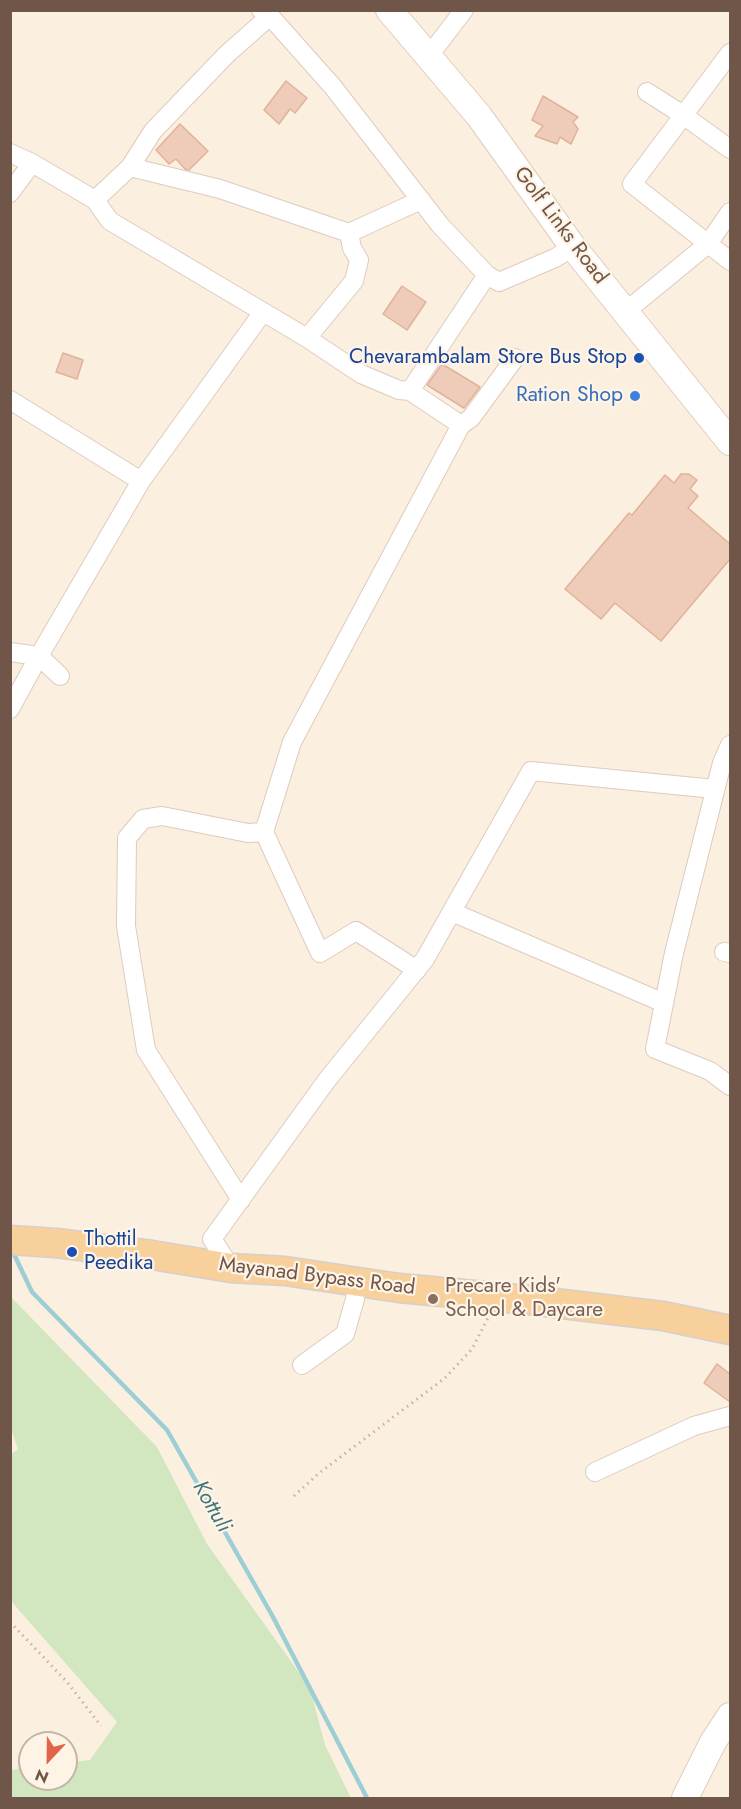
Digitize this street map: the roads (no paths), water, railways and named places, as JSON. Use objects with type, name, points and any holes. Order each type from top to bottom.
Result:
[{"type":"main road","name":"Golf Links Road","points":[[388,10],[479,116],[573,248],[730,442]]},
{"type":"main road","name":"Mayanad Bypass Road","points":[[10,1240],[56,1243],[152,1255],[231,1268],[285,1271],[399,1288],[663,1316],[730,1330]]},
{"type":"main road","points":[[686,1798],[713,1742],[730,1716]]},
{"type":"street","points":[[428,57],[464,10]]},
{"type":"street","points":[[95,200],[130,167],[153,131],[265,13],[333,87],[440,225],[487,275],[499,282],[573,248]]},
{"type":"street","points":[[730,53],[632,184],[730,261]]},
{"type":"street","points":[[647,92],[730,149]]},
{"type":"street","points":[[10,153],[32,163],[95,200],[110,221],[307,338],[361,374],[399,390],[410,391],[461,426]]},
{"type":"street","points":[[10,193],[32,163]]},
{"type":"street","points":[[130,167],[220,189],[349,233],[421,200]]},
{"type":"street","points":[[625,312],[708,244],[730,212]]},
{"type":"street","points":[[307,338],[354,281],[359,260],[352,248],[349,233]]},
{"type":"street","points":[[410,391],[487,275]]},
{"type":"street","points":[[10,709],[141,481],[263,312]]},
{"type":"street","points":[[417,970],[356,931],[320,953],[264,832],[292,742],[461,426],[471,418],[515,358]]},
{"type":"street","points":[[10,400],[141,481]]},
{"type":"street","points":[[10,652],[39,656],[60,676]]},
{"type":"street","points":[[730,745],[722,763],[674,952],[655,1049],[710,1071],[730,1086]]},
{"type":"street","points":[[231,1268],[212,1239],[327,1080],[426,959],[531,771],[715,789]]},
{"type":"street","points":[[241,1200],[146,1050],[126,926],[127,837],[143,819],[162,816],[248,833],[264,832]]},
{"type":"street","points":[[452,912],[664,1003]]},
{"type":"street","points":[[302,1365],[345,1334],[355,1299],[357,1282]]},
{"type":"street","points":[[595,1472],[694,1426],[730,1416]]},
{"type":"waterway","name":"Kottuli","points":[[12,1250],[32,1292],[167,1430],[273,1617],[367,1798]]},
{"type":"place","name":"Chevarambalam Store Bus Stop","points":[[639,358]]},
{"type":"place","name":"Ration Shop","points":[[635,396]]},
{"type":"place","name":"Thottil Peedika","points":[[72,1252]]},
{"type":"place","name":"Precare Kids' School & Daycare","points":[[433,1299]]}]
